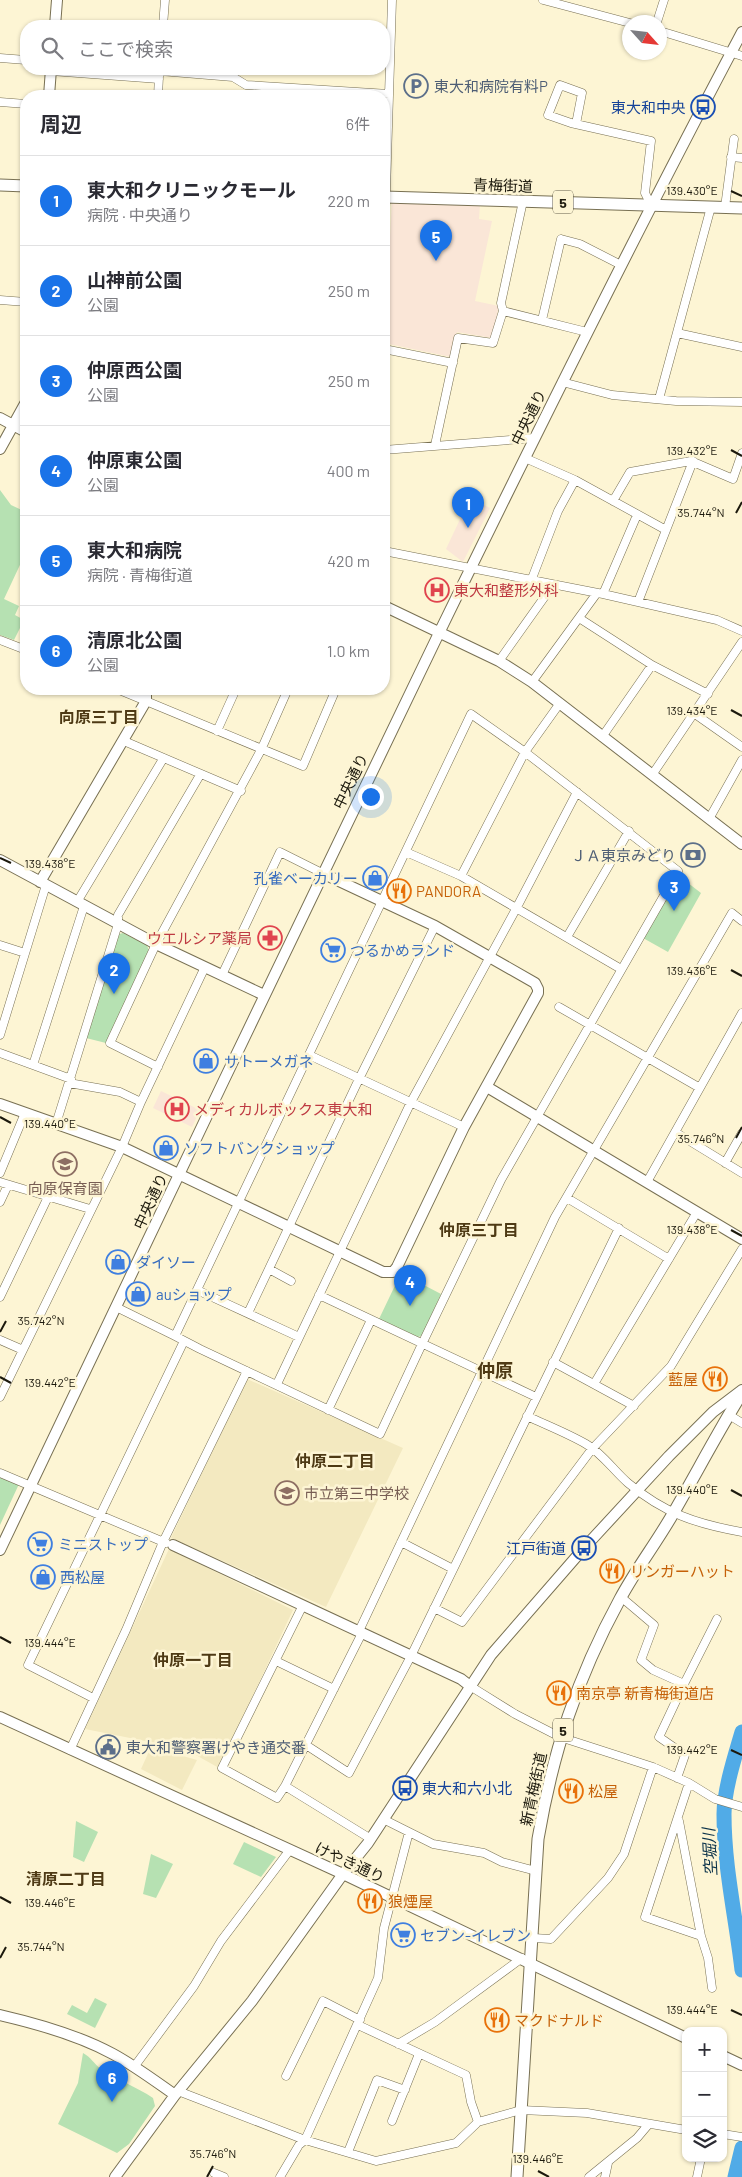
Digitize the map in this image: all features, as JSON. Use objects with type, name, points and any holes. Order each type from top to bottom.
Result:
[{"type":"main road","points":[[0,185],[20,186]]},
{"type":"main road","name":"青梅街道","points":[[390,197],[742,208]]},
{"type":"main road","name":"新青梅街道","points":[[517,2177],[522,2110],[526,1960],[533,1938],[538,1839],[544,1801],[560,1737],[591,1657],[621,1597],[673,1514],[742,1392]]},
{"type":"street","points":[[55,20],[57,0]]},
{"type":"street","points":[[163,20],[165,0]]},
{"type":"street","points":[[390,63],[392,0]]},
{"type":"street","points":[[543,0],[622,21]]},
{"type":"street","points":[[659,15],[664,0]]},
{"type":"street","name":"中央通り","points":[[0,1550],[322,873],[524,458],[651,205],[742,32]]},
{"type":"street","points":[[667,33],[742,56]]},
{"type":"street","points":[[0,58],[20,60]]},
{"type":"street","points":[[49,90],[51,75]]},
{"type":"street","points":[[159,90],[160,75]]},
{"type":"street","points":[[196,75],[233,77],[246,85],[297,90]]},
{"type":"street","points":[[389,90],[390,75]]},
{"type":"street","points":[[576,124],[582,93],[560,85],[548,115],[576,124],[651,141],[645,193],[651,205]]},
{"type":"street","points":[[0,102],[20,104]]},
{"type":"street","points":[[725,207],[734,139]]},
{"type":"street","points":[[731,157],[742,158]]},
{"type":"street","points":[[435,445],[458,338],[493,343],[503,312],[501,303],[522,201]]},
{"type":"street","points":[[659,399],[711,207]]},
{"type":"street","points":[[542,320],[561,239],[580,244],[621,265]]},
{"type":"street","points":[[0,300],[20,302]]},
{"type":"street","points":[[503,312],[587,332]]},
{"type":"street","points":[[677,333],[742,347]]},
{"type":"street","points":[[390,350],[453,363]]},
{"type":"street","points":[[562,382],[612,395],[742,402]]},
{"type":"street","points":[[0,449],[20,413]]},
{"type":"street","points":[[0,418],[20,429]]},
{"type":"street","points":[[390,449],[534,438]]},
{"type":"street","points":[[613,501],[630,472],[693,462],[733,479],[742,453]]},
{"type":"street","points":[[524,458],[575,480],[666,530]]},
{"type":"street","points":[[638,602],[693,462]]},
{"type":"street","points":[[531,581],[558,511],[575,480]]},
{"type":"street","points":[[532,682],[578,618],[600,593],[637,515]]},
{"type":"street","points":[[390,552],[600,593],[717,620],[742,630]]},
{"type":"street","points":[[499,661],[553,585]]},
{"type":"street","points":[[390,609],[499,661],[532,682],[742,844]]},
{"type":"street","points":[[578,618],[652,665],[708,694]]},
{"type":"street","points":[[0,640],[20,648]]},
{"type":"street","points":[[652,775],[742,642]]},
{"type":"street","points":[[602,737],[652,665]]},
{"type":"street","points":[[132,695],[303,766],[333,695]]},
{"type":"street","points":[[0,1035],[25,953],[43,884],[146,701],[146,695]]},
{"type":"street","points":[[217,731],[233,695]]},
{"type":"street","points":[[158,1067],[110,1043],[156,944],[262,750],[285,695]]},
{"type":"street","points":[[461,876],[526,752],[560,703]]},
{"type":"street","points":[[116,1308],[380,1434],[501,1180],[678,871],[526,752],[470,714],[175,1336]]},
{"type":"street","points":[[695,714],[742,747]]},
{"type":"street","points":[[124,741],[241,791]]},
{"type":"street","points":[[33,1065],[81,904],[163,759]]},
{"type":"street","points":[[709,818],[742,760]]},
{"type":"street","points":[[56,1124],[118,924],[118,915],[200,775]]},
{"type":"street","points":[[276,1384],[411,1102],[577,792]]},
{"type":"street","points":[[567,936],[629,831]]},
{"type":"street","points":[[0,1104],[122,1147],[383,1272],[393,1272],[464,1127],[538,993],[538,989],[535,984],[435,926],[280,852],[222,975]]},
{"type":"street","points":[[406,852],[461,876],[622,969]]},
{"type":"street","points":[[0,860],[156,944],[264,995]]},
{"type":"street","points":[[302,1605],[222,1768],[277,1798],[285,1786],[334,1689],[401,1542],[555,1217],[732,913],[742,921]]},
{"type":"street","points":[[248,1313],[359,1079],[435,926]]},
{"type":"street","points":[[0,945],[25,953]]},
{"type":"street","points":[[0,1397],[122,1147],[141,1102],[205,967]]},
{"type":"street","points":[[559,1007],[700,1088]]},
{"type":"street","points":[[646,1182],[742,1013]]},
{"type":"street","points":[[0,1053],[70,1081],[120,1092],[141,1102]]},
{"type":"street","points":[[309,1056],[464,1127]]},
{"type":"street","points":[[487,1087],[742,1239]]},
{"type":"street","points":[[0,1173],[25,1113]]},
{"type":"street","points":[[675,1132],[742,1173]]},
{"type":"street","points":[[725,1163],[742,1133]]},
{"type":"street","points":[[0,1182],[90,1210]]},
{"type":"street","points":[[0,1202],[8,1185]]},
{"type":"street","points":[[0,1297],[48,1197]]},
{"type":"street","points":[[567,1198],[670,1259]]},
{"type":"street","points":[[594,1384],[697,1212]]},
{"type":"street","points":[[306,1745],[349,1773],[411,1656],[619,1228]]},
{"type":"street","points":[[434,1608],[462,1622],[592,1448],[671,1366],[742,1249]]},
{"type":"street","points":[[269,1269],[291,1281]]},
{"type":"street","points":[[197,1290],[299,1338]]},
{"type":"street","points":[[319,1295],[536,1397]]},
{"type":"street","points":[[328,1410],[371,1320]]},
{"type":"street","points":[[0,1340],[23,1350]]},
{"type":"street","points":[[93,1698],[28,1665],[184,1341]]},
{"type":"street","points":[[553,1362],[634,1406]]},
{"type":"street","points":[[70,1750],[247,1371]]},
{"type":"street","points":[[115,2177],[177,2093],[252,2001],[344,1874],[372,1839],[491,1655],[584,1548],[638,1490],[713,1412],[742,1392]]},
{"type":"street","points":[[729,1415],[742,1423]]},
{"type":"street","points":[[526,1416],[587,1444],[628,1484],[658,1506],[673,1514],[707,1526],[742,1532]]},
{"type":"street","points":[[0,1473],[168,1543],[461,1679],[515,1714],[560,1737],[653,1767],[689,1783],[716,1799],[742,1807]]},
{"type":"street","points":[[401,1542],[453,1569]]},
{"type":"street","points":[[621,1597],[654,1625],[641,1660],[653,1670],[684,1684]]},
{"type":"street","points":[[676,1778],[685,1755],[659,1738],[717,1619]]},
{"type":"street","points":[[276,1661],[334,1689]]},
{"type":"street","name":"けやき通り","points":[[0,1717],[289,1851],[344,1874],[682,2036]]},
{"type":"street","points":[[533,1938],[551,1939],[608,1878],[624,1854],[653,1767]]},
{"type":"street","points":[[689,1783],[645,1917],[701,1936]]},
{"type":"street","points":[[285,1786],[372,1839]]},
{"type":"street","points":[[678,1819],[701,1936],[708,1958],[712,1988]]},
{"type":"street","points":[[385,1820],[433,1844],[484,1852],[502,1862],[536,1871]]},
{"type":"street","points":[[280,2177],[299,2145],[305,2140],[378,1978],[384,1928],[409,1832]]},
{"type":"street","points":[[134,2067],[194,1986],[221,1941],[289,1851]]},
{"type":"street","points":[[398,2044],[435,2022],[526,1960]]},
{"type":"street","points":[[286,2076],[323,2001],[398,2044],[466,2075],[471,2102],[478,2122]]},
{"type":"street","points":[[0,2015],[46,2026],[84,2040],[177,2093],[305,2140],[376,2161],[456,2144],[478,2122],[522,2110],[587,2113],[682,2129]]},
{"type":"street","points":[[392,2121],[419,2054]]},
{"type":"street","points":[[727,2058],[739,2063]]},
{"type":"street","points":[[348,2152],[377,2080],[405,2090]]},
{"type":"street","points":[[589,2177],[637,2138],[648,2125]]},
{"type":"street","points":[[727,2135],[742,2137]]},
{"type":"street","points":[[697,2177],[700,2162]]},
{"type":"street","points":[[605,2177],[608,2163]]},
{"type":"street","points":[[214,2173],[224,2177]]},
{"type":"shaded area","points":[[392,201],[480,204],[479,219],[492,221],[475,301],[499,306],[492,338],[457,332],[451,357],[390,344],[390,236]]},
{"type":"shaded area","points":[[470,498],[490,508],[463,562],[446,549]]},
{"type":"shaded area","name":"メディカルボックス東大和","points":[[161,1091],[200,1110],[192,1127],[153,1108]]},
{"type":"shaded area","name":"市立第三中学校","points":[[247,1379],[403,1448],[326,1607],[171,1538]]},
{"type":"shaded area","points":[[169,1549],[293,1610],[219,1768],[185,1749],[85,1729]]},
{"type":"shaded area","points":[[151,1747],[197,1760],[182,1790],[141,1769]]},
{"type":"green space","points":[[0,490],[11,505],[20,509],[20,565],[4,599],[19,606],[15,615],[20,618],[20,628],[14,640],[0,635]]},
{"type":"green space","points":[[679,876],[701,893],[668,952],[643,938]]},
{"type":"green space","points":[[123,933],[147,945],[149,951],[106,1043],[86,1038],[119,934]]},
{"type":"green space","points":[[401,1273],[441,1294],[423,1335],[416,1338],[379,1319]]},
{"type":"green space","points":[[0,1476],[19,1484],[0,1525]]},
{"type":"green space","points":[[76,1821],[98,1832],[84,1862],[73,1857]]},
{"type":"green space","points":[[244,1842],[276,1857],[261,1877],[233,1864]]},
{"type":"green space","points":[[151,1854],[173,1864],[156,1898],[143,1894]]},
{"type":"green space","points":[[95,1998],[107,2004],[95,2028],[67,2014],[72,2005],[87,2013]]},
{"type":"green space","points":[[83,2053],[101,2069],[153,2098],[155,2106],[129,2144],[117,2153],[58,2124],[78,2083]]},
{"type":"waterway","name":"空堀川","points":[[742,1732],[733,1762],[724,1805],[728,1873],[742,1970]]},
{"type":"waterway","name":"空堀川","points":[[735,2177],[742,2148]]},
{"type":"place","name":"東大和病院有料P","points":[[416,86]]},
{"type":"place","name":"東大和中央","points":[[703,107]]},
{"type":"place","name":"東大和病院","points":[[436,261]]},
{"type":"place","name":"東大和クリニックモール","points":[[468,528]]},
{"type":"place","name":"東大和整形外科","points":[[437,590]]},
{"type":"place","name":"ＪＡ東京みどり","points":[[693,855]]},
{"type":"place","name":"孔雀ベーカリー","points":[[375,878]]},
{"type":"place","name":"PANDORA","points":[[399,891]]},
{"type":"place","name":"仲原西公園","points":[[674,911]]},
{"type":"place","name":"ウエルシア薬局","points":[[270,938]]},
{"type":"place","name":"つるかめランド","points":[[333,950]]},
{"type":"place","name":"山神前公園","points":[[114,994]]},
{"type":"place","name":"サトーメガネ","points":[[206,1061]]},
{"type":"place","name":"メディカルボックス東大和","points":[[177,1109]]},
{"type":"place","name":"ソフトバンクショップ","points":[[166,1148]]},
{"type":"place","name":"向原保育園","points":[[65,1164]]},
{"type":"place","name":"ダイソー","points":[[118,1262]]},
{"type":"place","name":"auショップ","points":[[138,1294]]},
{"type":"place","name":"仲原東公園","points":[[410,1306]]},
{"type":"place","name":"藍屋","points":[[715,1379]]},
{"type":"place","name":"市立第三中学校","points":[[287,1493]]},
{"type":"place","name":"ミニストップ","points":[[40,1544]]},
{"type":"place","name":"江戸街道","points":[[584,1548]]},
{"type":"place","name":"リンガーハット","points":[[612,1571]]},
{"type":"place","name":"西松屋","points":[[43,1577]]},
{"type":"place","name":"南京亭 新青梅街道店","points":[[559,1693]]},
{"type":"place","name":"東大和警察署けやき通交番","points":[[108,1747]]},
{"type":"place","name":"東大和六小北","points":[[405,1788]]},
{"type":"place","name":"松屋","points":[[571,1791]]},
{"type":"place","name":"狼煙屋","points":[[370,1901]]},
{"type":"place","name":"セブン-イレブン","points":[[403,1935]]},
{"type":"place","name":"マクドナルド","points":[[497,2020]]},
{"type":"place","name":"清原北公園","points":[[112,2102]]},
{"type":"district","name":"向原三丁目","points":[[99,716]]},
{"type":"district","name":"仲原三丁目","points":[[479,1229]]},
{"type":"district","name":"仲原","points":[[495,1370]]},
{"type":"district","name":"仲原二丁目","points":[[335,1460]]},
{"type":"district","name":"仲原一丁目","points":[[193,1659]]},
{"type":"district","name":"清原二丁目","points":[[66,1878]]}]
